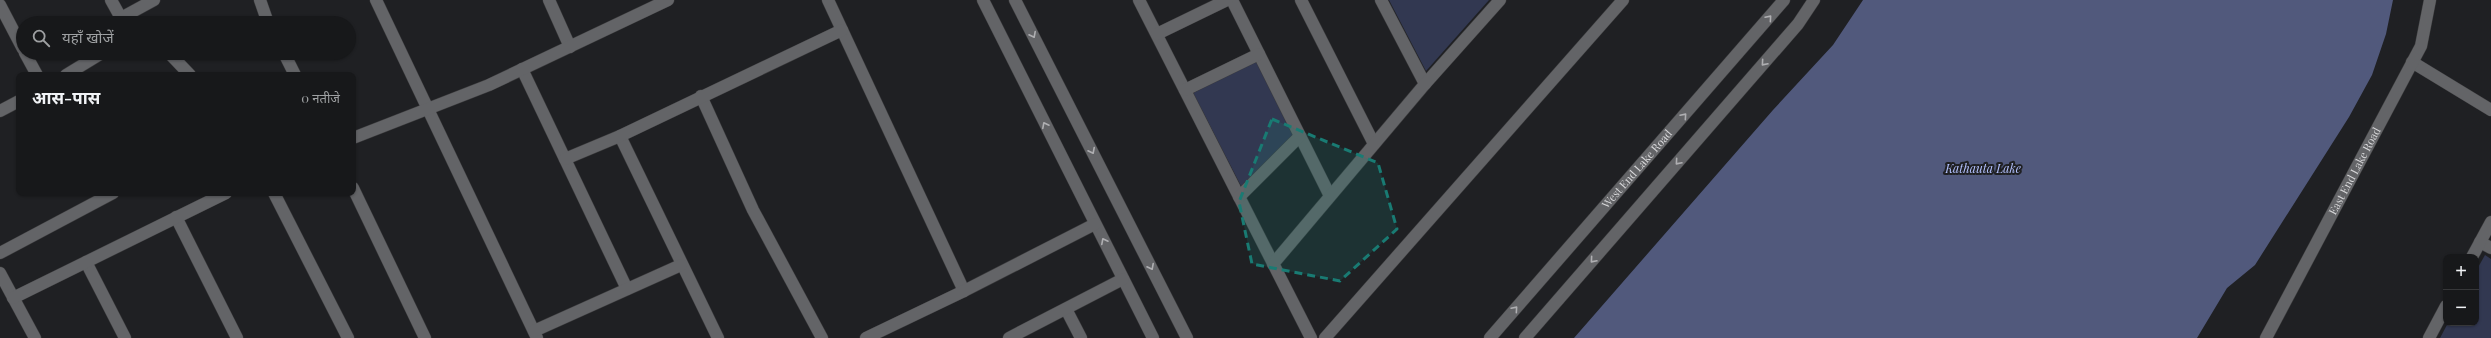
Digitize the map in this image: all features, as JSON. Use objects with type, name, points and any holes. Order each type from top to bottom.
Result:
[{"type":"street","points":[[111,0],[120,16]]},
{"type":"street","points":[[128,16],[154,0]]},
{"type":"street","points":[[260,0],[266,16]]},
{"type":"street","points":[[376,0],[535,334],[627,289],[681,265]]},
{"type":"street","points":[[548,0],[570,46]]},
{"type":"street","points":[[828,0],[964,292]]},
{"type":"street","points":[[983,0],[1153,338]]},
{"type":"street","points":[[1015,0],[1187,338]]},
{"type":"street","points":[[1139,0],[1311,338]]},
{"type":"street","points":[[1157,34],[1227,0]]},
{"type":"street","points":[[1232,0],[1330,196]]},
{"type":"street","points":[[1301,0],[1374,144]]},
{"type":"street","points":[[1381,0],[1425,84]]},
{"type":"street","points":[[1273,264],[1425,84],[1500,0]]},
{"type":"street","name":"West End Lake Road","points":[[1490,338],[1784,0]]},
{"type":"street","points":[[1525,338],[1798,24],[1814,0]]},
{"type":"street","name":"East End Lake Road","points":[[2266,338],[2421,46],[2430,0]]},
{"type":"street","points":[[356,137],[428,109],[522,69],[664,1]]},
{"type":"street","points":[[1325,338],[1618,2]]},
{"type":"street","points":[[0,5],[16,36]]},
{"type":"street","points":[[565,159],[620,136],[842,30]]},
{"type":"street","points":[[1185,90],[1259,54]]},
{"type":"street","points":[[29,60],[35,72]]},
{"type":"street","points":[[71,72],[91,60]]},
{"type":"street","points":[[175,60],[187,72]]},
{"type":"street","points":[[288,60],[294,72]]},
{"type":"street","points":[[2412,62],[2491,110]]},
{"type":"street","points":[[522,69],[627,289]]},
{"type":"street","points":[[701,96],[753,210],[822,338]]},
{"type":"street","points":[[0,111],[16,103]]},
{"type":"street","points":[[620,136],[681,265],[718,338]]},
{"type":"street","points":[[1240,197],[1300,136]]},
{"type":"street","points":[[356,194],[425,338]]},
{"type":"street","points":[[0,252],[107,196]]},
{"type":"street","points":[[13,298],[220,196]]},
{"type":"street","points":[[276,196],[348,338]]},
{"type":"street","points":[[176,217],[237,338]]},
{"type":"street","points":[[2476,254],[2486,245],[2491,222]]},
{"type":"street","points":[[866,338],[964,292],[1096,224]]},
{"type":"street","points":[[86,262],[125,338]]},
{"type":"street","points":[[0,273],[35,338]]},
{"type":"street","points":[[1009,338],[1123,279]]},
{"type":"street","points":[[1066,308],[1081,338]]},
{"type":"street","points":[[2428,338],[2443,311]]},
{"type":"highlighted area","points":[[1272,119],[1378,163],[1397,229],[1340,281],[1252,264],[1239,202]]},
{"type":"shaded area","points":[[1389,0],[1489,0],[1426,71]]},
{"type":"shaded area","points":[[1258,60],[1295,133],[1242,188],[1193,93]]},
{"type":"shaded area","points":[[2485,255],[2491,259],[2491,338],[2440,338],[2446,326],[2479,326],[2479,266]]},
{"type":"water","name":"Kathauta Lake","points":[[1863,0],[2393,0],[2386,34],[2372,75],[2349,117],[2255,265],[2227,288],[2197,338],[1574,338],[1773,110],[1833,45]]}]
